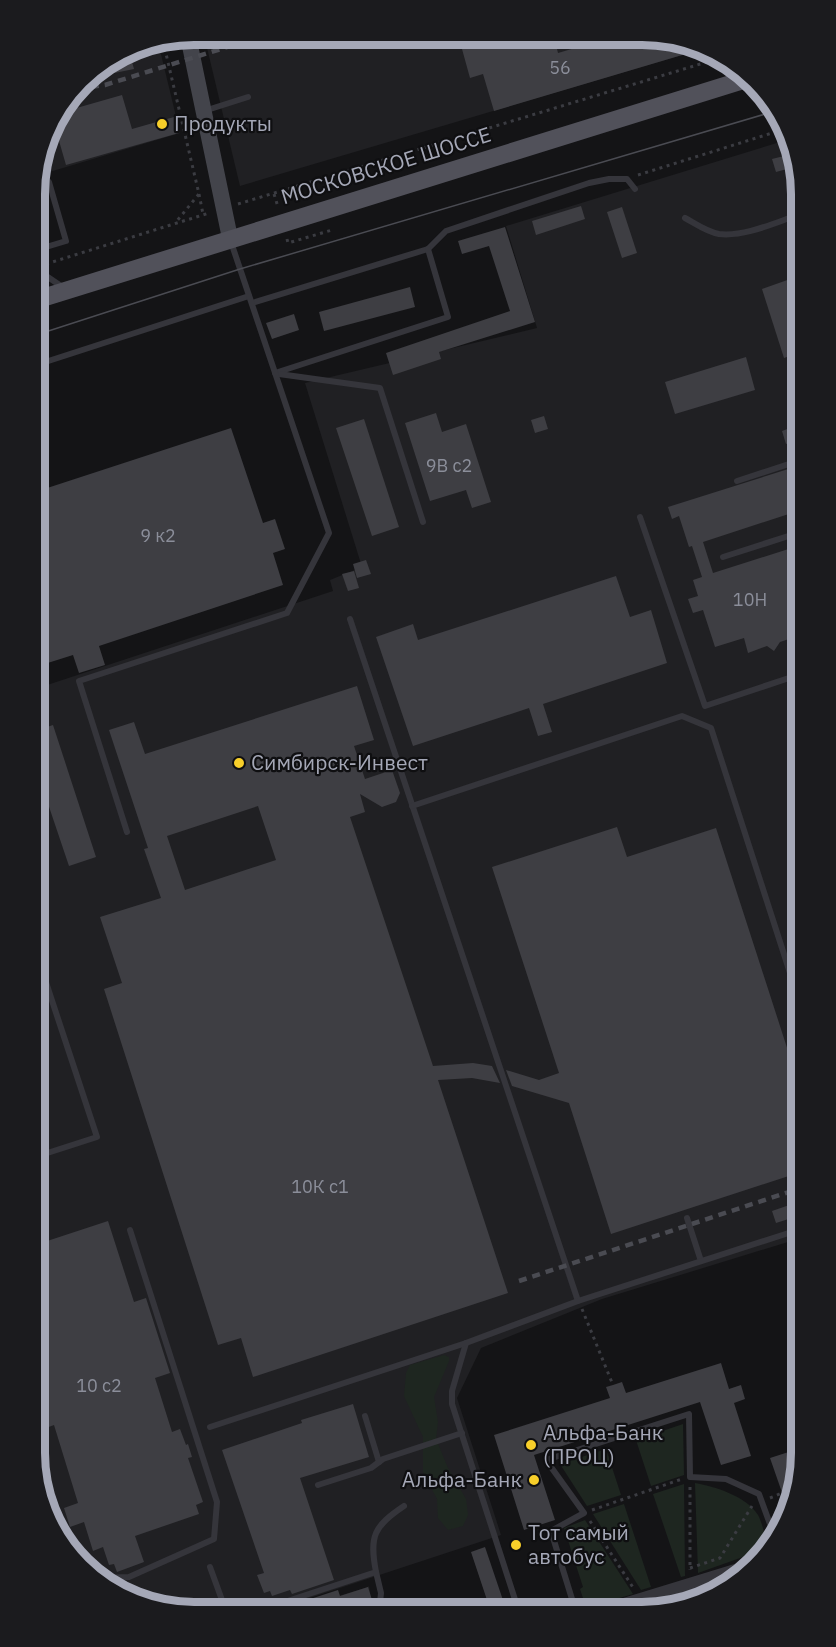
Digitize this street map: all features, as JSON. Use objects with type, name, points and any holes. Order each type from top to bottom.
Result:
[{"type":"main road","points":[[190,45],[230,238]]},
{"type":"main road","name":"МОСКОВСКОЕ ШОССЕ","points":[[45,297],[739,81]]},
{"type":"street","points":[[633,1602],[658,1595],[689,1580],[735,1569]]},
{"type":"street","points":[[689,1580],[691,1594]]},
{"type":"street","points":[[658,1595],[660,1601]]},
{"type":"lane","points":[[203,111],[248,97]]},
{"type":"lane","points":[[252,303],[428,249],[446,231],[589,183],[627,178],[635,189]]},
{"type":"lane","points":[[45,183],[49,182],[66,241],[45,247]]},
{"type":"lane","points":[[685,218],[719,234],[739,233],[791,217]]},
{"type":"lane","points":[[127,832],[79,681],[287,613],[329,533],[230,238]]},
{"type":"lane","points":[[275,373],[448,317],[428,249]]},
{"type":"lane","points":[[45,274],[67,290]]},
{"type":"lane","points":[[45,361],[249,296]]},
{"type":"lane","points":[[275,373],[380,388],[423,522]]},
{"type":"lane","points":[[737,481],[791,463]]},
{"type":"lane","points":[[640,517],[705,706],[791,677]]},
{"type":"lane","points":[[723,557],[791,535]]},
{"type":"lane","points":[[350,619],[578,1301]]},
{"type":"lane","points":[[412,806],[682,716],[711,728],[791,976]]},
{"type":"lane","points":[[45,979],[97,1137],[45,1154]]},
{"type":"lane","points":[[687,1218],[701,1261]]},
{"type":"lane","points":[[112,1578],[129,1577],[214,1539],[217,1502],[130,1230]]},
{"type":"lane","points":[[210,1427],[466,1343],[578,1301],[791,1232]]},
{"type":"lane","points":[[466,1343],[452,1391],[452,1404],[516,1602]]},
{"type":"lane","points":[[573,1602],[551,1531],[584,1513],[546,1460],[689,1414],[690,1477],[726,1479],[759,1494],[771,1527]]},
{"type":"lane","points":[[365,1416],[379,1462]]},
{"type":"lane","points":[[318,1485],[371,1468],[379,1462],[462,1433]]},
{"type":"lane","points":[[380,1602],[381,1593],[372,1552],[375,1536],[383,1520],[404,1506]]},
{"type":"lane","points":[[210,1567],[222,1602]]},
{"type":"lane","points":[[284,1602],[376,1572]]},
{"type":"path","points":[[165,48],[203,214]]},
{"type":"path","points":[[45,265],[203,214],[710,61]]},
{"type":"path","points":[[645,172],[777,131]]},
{"type":"path","points":[[176,223],[199,194]]},
{"type":"path","points":[[578,1301],[613,1384]]},
{"type":"path","points":[[640,1600],[584,1513],[690,1477],[689,1580]]},
{"type":"path","points":[[771,1498],[782,1493]]},
{"type":"path","points":[[690,1568],[720,1558],[759,1494]]},
{"type":"shaded area","points":[[206,45],[642,45],[661,46],[689,53],[240,186]]},
{"type":"shaded area","points":[[160,49],[180,133],[46,173],[56,137],[76,103],[111,70],[137,56],[156,50]]},
{"type":"shaded area","points":[[781,142],[783,146],[791,184],[791,1241],[602,1299],[481,1348],[457,1398],[501,1535],[297,1602],[194,1602],[156,1597],[128,1587],[111,1577],[82,1551],[60,1519],[46,1472],[45,686],[333,591],[330,580],[362,567],[305,383],[537,328],[506,226]]},
{"type":"shaded area","points":[[444,1355],[449,1357],[449,1361],[434,1397],[438,1422],[436,1439],[448,1468],[466,1499],[468,1515],[463,1526],[448,1530],[438,1518],[437,1499],[423,1472],[423,1437],[404,1396],[406,1373],[410,1365]]},
{"type":"shaded area","points":[[683,1424],[684,1475],[651,1486],[636,1440]]},
{"type":"shaded area","points":[[606,1449],[621,1495],[587,1506],[560,1464]]},
{"type":"shaded area","points":[[695,1483],[730,1493],[753,1508],[760,1519],[765,1536],[750,1554],[698,1573]]},
{"type":"shaded area","points":[[684,1484],[685,1576],[681,1577],[653,1494]]},
{"type":"shaded area","points":[[624,1504],[651,1587],[641,1590],[593,1514]]},
{"type":"shaded area","points":[[585,1520],[633,1594],[606,1602],[580,1602],[578,1600],[583,1598],[580,1589],[583,1587],[564,1528]]},
{"type":"shaded area","points":[[368,1587],[371,1602],[319,1602]]},
{"type":"building","points":[[475,45],[556,45],[558,53],[585,45],[642,45],[661,46],[689,53],[494,111],[483,74],[470,78],[462,49]]},
{"type":"building","points":[[131,59],[134,69],[105,75]]},
{"type":"building","points":[[122,95],[132,129],[174,117],[179,133],[66,165],[57,134],[72,109]]},
{"type":"building","points":[[784,156],[787,169],[776,172],[772,159]]},
{"type":"building","points":[[581,206],[585,219],[536,235],[532,221]]},
{"type":"building","points":[[622,207],[637,253],[622,258],[607,212]]},
{"type":"building","points":[[505,227],[535,322],[439,352],[441,359],[393,375],[386,353],[510,311],[489,246],[462,254],[458,241]]},
{"type":"building","points":[[791,279],[791,356],[784,358],[762,289]]},
{"type":"building","points":[[410,287],[415,307],[324,331],[319,312]]},
{"type":"building","points":[[294,314],[299,330],[272,339],[266,323]]},
{"type":"building","points":[[746,357],[755,390],[675,414],[665,382]]},
{"type":"building","points":[[436,413],[442,432],[466,424],[491,502],[472,508],[466,490],[430,501],[405,423]]},
{"type":"building","points":[[544,416],[548,429],[535,433],[531,420]]},
{"type":"building","points":[[364,419],[399,527],[372,536],[336,428]]},
{"type":"building","points":[[231,428],[263,523],[275,519],[285,549],[273,553],[283,585],[99,646],[105,665],[79,673],[73,655],[45,664],[45,489]]},
{"type":"building","points":[[791,428],[791,442],[786,444],[782,431]]},
{"type":"building","points":[[791,468],[791,513],[703,542],[713,573],[791,548],[791,638],[780,642],[774,651],[767,646],[748,653],[744,638],[715,647],[703,610],[693,613],[688,599],[698,596],[693,580],[702,577],[692,546],[689,547],[679,516],[672,519],[668,507]]},
{"type":"building","points":[[366,560],[371,574],[357,578],[353,564]]},
{"type":"building","points":[[354,571],[359,588],[348,591],[342,574]]},
{"type":"building","points":[[616,576],[630,617],[651,610],[667,663],[543,704],[552,732],[538,736],[529,708],[413,746],[376,637],[413,624],[418,640]]},
{"type":"building","points":[[357,686],[374,740],[354,746],[365,779],[392,770],[400,793],[396,802],[382,807],[360,794],[365,812],[350,817],[433,1066],[473,1063],[492,1066],[500,1083],[472,1078],[438,1080],[508,1293],[253,1377],[241,1338],[218,1345],[104,989],[122,983],[100,917],[161,898],[144,849],[148,848],[109,730],[134,722],[145,754]],"holes":[[[258,806],[276,860],[185,890],[167,836]]]},
{"type":"building","points":[[53,725],[96,857],[69,866],[45,795],[45,728]]},
{"type":"building","points":[[617,827],[627,857],[716,828],[791,1060],[791,1175],[611,1234],[569,1103],[512,1086],[506,1070],[539,1080],[559,1073],[492,867]]},
{"type":"building","points":[[791,1204],[791,1218],[776,1223],[772,1211]]},
{"type":"building","points":[[108,1221],[134,1302],[146,1298],[170,1373],[155,1378],[172,1432],[180,1429],[186,1445],[188,1444],[192,1457],[188,1458],[203,1502],[196,1505],[199,1514],[135,1536],[144,1562],[117,1572],[114,1564],[109,1565],[103,1547],[93,1551],[84,1522],[70,1527],[64,1508],[78,1503],[54,1425],[45,1428],[45,1242]]},
{"type":"building","name":"Альфа-Банк (ПРОЦ)","points":[[721,1363],[729,1389],[741,1385],[745,1399],[734,1403],[751,1456],[721,1465],[700,1402],[534,1455],[555,1520],[524,1530],[494,1435],[610,1398],[606,1387],[622,1382],[626,1393]]},
{"type":"building","points":[[353,1404],[369,1457],[300,1478],[334,1580],[292,1594],[290,1590],[272,1596],[270,1591],[264,1593],[257,1575],[264,1573],[222,1450],[302,1423],[301,1420]]},
{"type":"building","points":[[791,1451],[784,1498],[770,1458]]},
{"type":"building","points":[[485,1547],[504,1602],[488,1602],[471,1552]]},
{"type":"building","points":[[368,1587],[372,1600],[366,1602],[301,1602],[338,1590],[340,1596]]},
{"type":"tram line","points":[[45,332],[240,269],[767,113]]},
{"type":"railway","points":[[91,87],[105,85],[234,45]]},
{"type":"railway","points":[[519,1281],[791,1191]]},
{"type":"place","name":"Продукты","points":[[162,124]]},
{"type":"place","name":"Симбирск-Инвест","points":[[239,763]]},
{"type":"place","name":"Альфа-Банк (ПРОЦ)","points":[[531,1445]]},
{"type":"place","name":"Альфа-Банк","points":[[534,1480]]},
{"type":"place","name":"Тот самый автобус","points":[[516,1545]]}]
